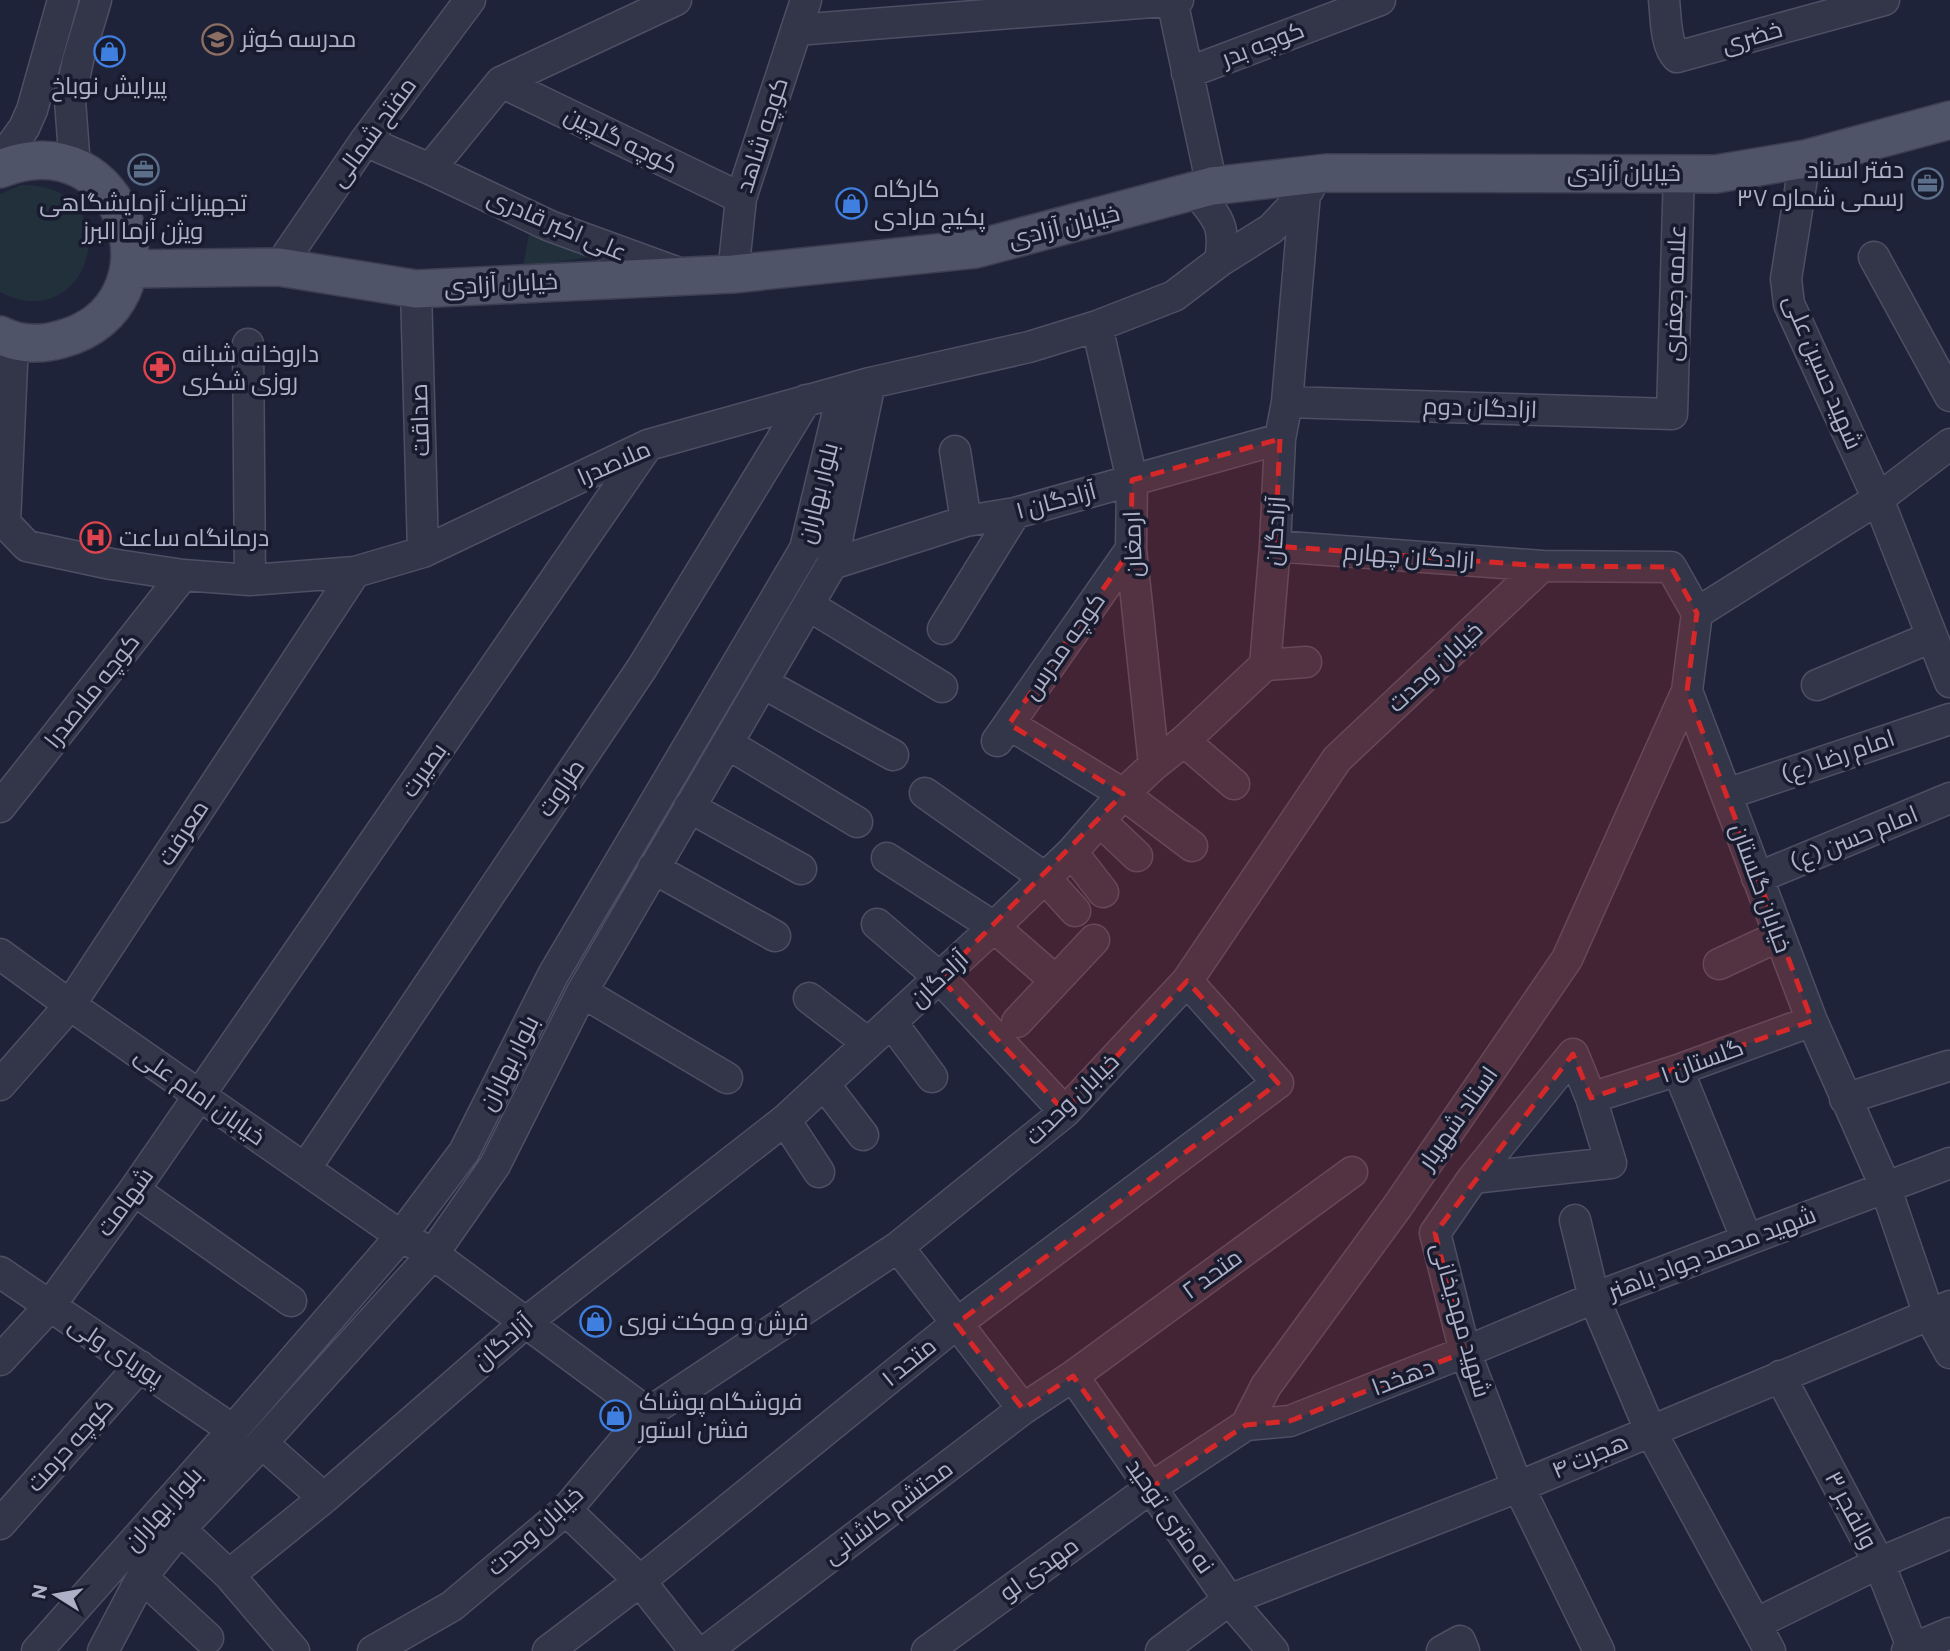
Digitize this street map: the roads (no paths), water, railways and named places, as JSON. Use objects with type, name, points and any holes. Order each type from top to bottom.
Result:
[{"type":"main road","name":"خیابان آزادی","points":[[129,269],[279,267],[416,289],[733,274],[975,249],[1204,188],[1679,172],[1716,174],[1805,159],[1950,120]]},
{"type":"main road","points":[[0,169],[19,162],[47,160],[75,167],[101,184],[120,208],[130,237],[129,269],[119,296],[102,319],[78,335],[50,343],[7,339]]},
{"type":"street","points":[[0,161],[24,128],[32,110],[63,0]]},
{"type":"street","points":[[75,167],[70,100],[78,60],[96,0]]},
{"type":"street","name":"مفتح شمالی","points":[[279,267],[365,141],[470,0]]},
{"type":"street","points":[[430,169],[502,82],[676,0]]},
{"type":"street","name":"کوچه شاهد","points":[[733,274],[741,198],[806,0]]},
{"type":"street","name":"کوچه بدر","points":[[1186,74],[1380,0]]},
{"type":"street","name":"خضری","points":[[1664,0],[1672,52],[1677,57],[1884,0]]},
{"type":"street","points":[[796,30],[1174,1],[1204,188],[1221,223],[1223,240],[1220,261]]},
{"type":"street","name":"کوچه گلچین","points":[[502,82],[741,198]]},
{"type":"street","name":"علی اکبر قادری","points":[[365,141],[550,226],[686,276]]},
{"type":"street","name":"شهید حسین علی","points":[[1805,159],[1786,279],[1787,291],[1795,318],[1878,499],[1950,682]]},
{"type":"street","name":"علامه جعفری","points":[[1672,414],[1679,172]]},
{"type":"street","name":"ملاصدرا","points":[[3,524],[27,546],[110,564],[183,575],[250,580],[355,572],[423,552],[648,445],[806,400],[1029,347],[1097,326],[1174,296],[1220,261],[1271,229],[1315,183]]},
{"type":"street","name":"آزادگان","points":[[229,1575],[324,1498],[525,1323],[785,1120],[892,1023],[1072,852],[1123,794],[1265,665],[1280,439],[1315,183]]},
{"type":"street","points":[[1874,257],[1950,396]]},
{"type":"street","name":"صداقت","points":[[416,289],[423,552]]},
{"type":"street","name":"ارمغان","points":[[1097,326],[1132,480],[1131,550],[1154,765]]},
{"type":"street","points":[[3,524],[7,339]]},
{"type":"street","points":[[248,344],[250,580]]},
{"type":"street","name":"بلوار بهاران","points":[[104,1650],[142,1577],[180,1529],[262,1443],[433,1254],[495,1165],[582,992],[832,564],[857,387]]},
{"type":"street","name":"بلوار بهاران","points":[[37,1651],[401,1236],[464,1152],[553,975],[805,549],[857,387]]},
{"type":"street","name":"طراوت","points":[[305,1169],[642,668],[806,400]]},
{"type":"street","name":"ازادگان دوم","points":[[1287,402],[1672,414]]},
{"type":"street","name":"آزادگان ۱","points":[[832,564],[966,522],[1015,513],[1280,439]]},
{"type":"street","points":[[1542,566],[1671,567],[1697,613],[1878,499],[1950,444]]},
{"type":"street","name":"بصیرت","points":[[199,1095],[648,445]]},
{"type":"street","points":[[955,451],[966,522]]},
{"type":"street","points":[[943,629],[1015,513]]},
{"type":"street","name":"ازادگان چهارم","points":[[1275,546],[1542,566]]},
{"type":"street","name":"کوچه مدرس","points":[[1123,794],[1003,733],[1131,550]]},
{"type":"street","name":"خیابان وحدت","points":[[373,1651],[452,1606],[566,1510],[648,1413],[898,1247],[1065,1112],[1188,981],[1337,759],[1542,566]]},
{"type":"street","name":"معرفت","points":[[0,1085],[70,1005],[355,572]]},
{"type":"street","name":"کوچه ملاصدرا","points":[[0,807],[183,575]]},
{"type":"street","points":[[808,605],[942,687]]},
{"type":"street","name":"خیابان گلستان","points":[[1697,613],[1687,691],[1811,1021],[1940,1310],[1950,1353]]},
{"type":"street","points":[[1817,685],[1932,637]]},
{"type":"street","points":[[1265,665],[1306,662]]},
{"type":"street","points":[[763,683],[893,755]]},
{"type":"street","name":"استاد شهریار","points":[[1152,1488],[1246,1425],[1266,1386],[1397,1207],[1567,959],[1687,691]]},
{"type":"street","name":"امام رضا (ع)","points":[[1727,794],[1950,719]]},
{"type":"street","points":[[1184,741],[1234,784]]},
{"type":"street","points":[[728,744],[857,822]]},
{"type":"street","points":[[925,793],[1045,878],[1074,911]]},
{"type":"street","points":[[1123,794],[1192,846]]},
{"type":"street","name":"امام حسن (ع)","points":[[1757,878],[1950,798]]},
{"type":"street","points":[[689,807],[801,869]]},
{"type":"street","points":[[1100,821],[1137,856]]},
{"type":"street","points":[[1072,852],[1103,891]]},
{"type":"street","points":[[887,858],[994,926],[1055,980]]},
{"type":"street","points":[[653,868],[775,936]]},
{"type":"street","points":[[877,924],[940,978],[1065,1112]]},
{"type":"street","points":[[1719,964],[1779,936]]},
{"type":"street","points":[[1017,1022],[1094,940]]},
{"type":"street","name":"خیابان امام علی","points":[[0,954],[401,1236],[433,1254],[648,1413]]},
{"type":"street","name":"متحد ۱","points":[[548,1651],[640,1581],[956,1324],[1278,1083],[1188,981]]},
{"type":"street","points":[[582,992],[727,1078]]},
{"type":"street","points":[[809,998],[869,1043]]},
{"type":"street","name":"گلستان ۱","points":[[1591,1098],[1678,1070],[1811,1021]]},
{"type":"street","points":[[892,1023],[932,1077]]},
{"type":"street","name":"شهید مهدیخانی","points":[[1591,1098],[1573,1054],[1473,1178],[1435,1233],[1465,1352],[1518,1487],[1599,1651]]},
{"type":"street","points":[[1845,1099],[1948,1066]]},
{"type":"street","points":[[1678,1070],[1747,1240]]},
{"type":"street","points":[[824,1084],[863,1135]]},
{"type":"street","name":"شهامت","points":[[0,1360],[48,1307],[134,1190],[199,1095]]},
{"type":"street","points":[[1473,1178],[1611,1163],[1591,1098]]},
{"type":"street","points":[[785,1120],[818,1172]]},
{"type":"street","name":"شهید محمد جواد باهنر","points":[[1770,1651],[1650,1430],[1594,1298],[1950,1163]]},
{"type":"street","name":"متحد ۲","points":[[1073,1377],[1352,1172]]},
{"type":"street","points":[[134,1190],[291,1301]]},
{"type":"street","points":[[1575,1220],[1594,1298]]},
{"type":"street","points":[[898,1247],[1023,1409]]},
{"type":"street","name":"پوریای ولی","points":[[0,1272],[233,1430]]},
{"type":"street","name":"دهخدا","points":[[1246,1425],[1290,1421],[1594,1298]]},
{"type":"street","name":"هجرت ۴","points":[[1161,1651],[1228,1600],[1518,1487],[1940,1310]]},
{"type":"street","name":"کوچه حرمت","points":[[0,1524],[140,1366]]},
{"type":"street","name":"والفجر ۳","points":[[1780,1376],[1879,1563],[1910,1650]]},
{"type":"street","name":"محتشم کاشانی","points":[[706,1651],[1023,1409],[1073,1377]]},
{"type":"street","name":"نه متری توحید","points":[[1073,1377],[1228,1600],[1273,1651]]},
{"type":"street","points":[[262,1443],[324,1498]]},
{"type":"street","name":"مهدی لو","points":[[926,1651],[1152,1488]]},
{"type":"street","points":[[566,1510],[640,1581],[695,1651]]},
{"type":"street","points":[[180,1529],[229,1575],[294,1651]]},
{"type":"street","points":[[1756,1623],[1879,1563],[1950,1533]]},
{"type":"street","points":[[142,1577],[208,1638]]},
{"type":"street","points":[[1910,1650],[1950,1633]]},
{"type":"street","points":[[1442,1651],[1460,1641],[1464,1651]]},
{"type":"place","name":"مدرسه کوثر","points":[[218,39]]},
{"type":"place","name":"پیرایش نوباخ","points":[[109,52]]},
{"type":"place","name":"تجهیزات آزمایشگاهی ویژن آزما البرز","points":[[143,169]]},
{"type":"place","name":"دفتر اسناد رسمی شماره ۳۷","points":[[1927,184]]},
{"type":"place","name":"کارگاه پکیج مرادی","points":[[851,203]]},
{"type":"place","name":"داروخانه شبانه روزی شکری","points":[[159,368]]},
{"type":"place","name":"درمانگاه ساعت","points":[[96,538]]},
{"type":"place","name":"فرش و موکت نوری","points":[[596,1322]]},
{"type":"place","name":"فروشگاه پوشاک فشن استور","points":[[616,1416]]}]
